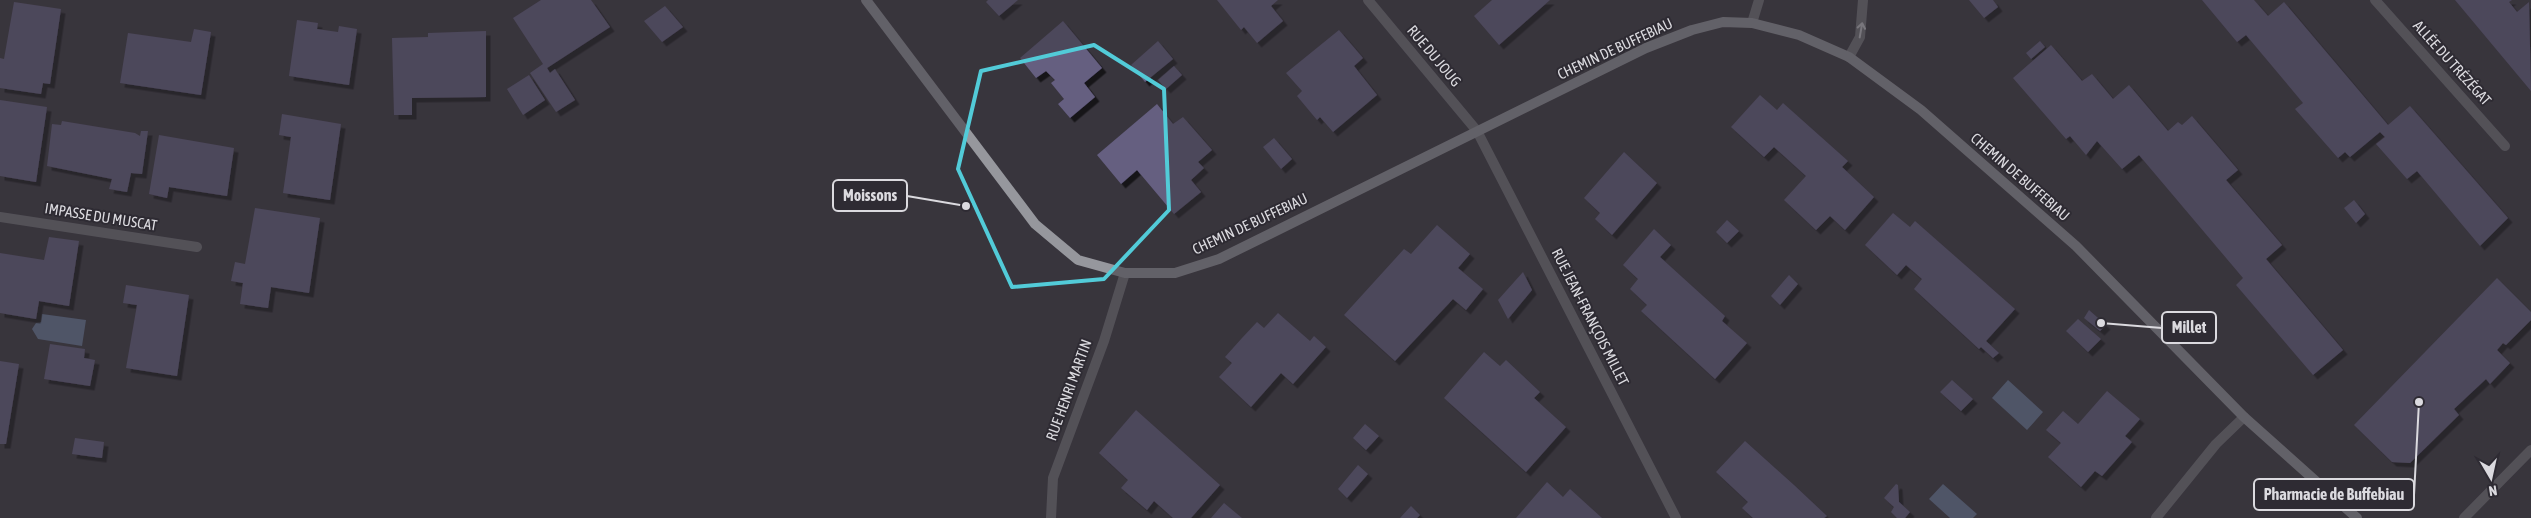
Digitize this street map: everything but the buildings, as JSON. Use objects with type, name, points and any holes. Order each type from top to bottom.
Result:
[{"type":"street","name":"CHEMIN DE BUFFEBIAU","points":[[866,0],[1036,224],[1078,260],[1125,273],[1175,273],[1219,258],[1646,48],[1708,26],[1724,22],[1752,22],[1799,34],[1848,57],[1921,110],[2076,246],[2244,417],[2357,518]]},
{"type":"street","name":"RUE DU JOUG","points":[[1368,0],[1478,131]]},
{"type":"street","points":[[1752,22],[1759,0]]},
{"type":"street","points":[[1848,57],[1860,37],[1863,0]]},
{"type":"street","name":"ALLÉE DU TRÉZÉGAT","points":[[2375,0],[2505,146]]},
{"type":"street","name":"RUE JEAN-FRANÇOIS MILLET","points":[[1478,131],[1676,518]]},
{"type":"street","name":"IMPASSE DU MUSCAT","points":[[0,217],[197,247]]},
{"type":"street","name":"RUE HENRI MARTIN","points":[[1052,518],[1052,478],[1104,341],[1125,273]]},
{"type":"street","points":[[2156,518],[2216,444],[2244,417]]},
{"type":"street","points":[[2464,518],[2531,450]]},
{"type":"highlighted area","points":[[1094,45],[1164,89],[1169,210],[1104,279],[1012,287],[958,169],[981,71]]},
{"type":"water","points":[[42,314],[86,320],[82,346],[38,339],[32,329],[36,323],[41,322]]},
{"type":"water","points":[[2008,380],[2043,412],[2027,430],[1992,398]]},
{"type":"water","points":[[1943,484],[1977,514],[1973,518],[1950,518],[1929,499]]},
{"type":"place","name":"Moissons","points":[[966,206]]},
{"type":"place","name":"Millet","points":[[2101,323]]},
{"type":"place","name":"Pharmacie de Buffebiau","points":[[2419,402]]}]
